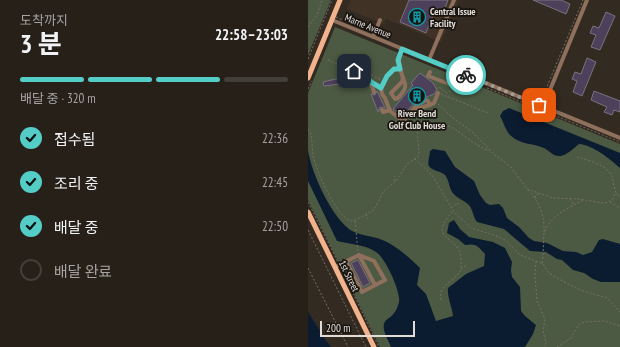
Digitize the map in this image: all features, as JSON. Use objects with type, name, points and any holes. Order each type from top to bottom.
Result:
[{"type":"main road","points":[[308,78],[340,0]]},
{"type":"main road","name":"1st Street","points":[[308,212],[337,266],[374,347]]},
{"type":"street","points":[[429,60],[454,0]]},
{"type":"street","points":[[540,107],[587,0]]},
{"type":"street","name":"Marne Avenue","points":[[332,20],[455,70],[540,107],[620,138]]},
{"type":"street","points":[[373,37],[380,20]]},
{"type":"street","points":[[402,49],[398,60],[403,77],[405,89],[398,98],[395,99],[391,93],[402,82],[403,77]]},
{"type":"street","points":[[344,67],[344,72],[350,74],[354,71],[367,77],[371,82],[381,88]]},
{"type":"street","points":[[400,69],[394,69],[387,76],[381,88],[382,94],[390,110],[403,121],[417,105],[426,100],[432,104],[437,91]]},
{"type":"street","points":[[428,75],[449,84],[455,70]]},
{"type":"street","points":[[371,82],[374,92]]},
{"type":"street","points":[[382,110],[383,112],[390,110]]},
{"type":"street","points":[[337,266],[359,254]]},
{"type":"street","points":[[346,261],[362,292],[385,280],[374,261],[359,254]]},
{"type":"street","points":[[359,254],[375,286]]},
{"type":"path","points":[[308,27],[317,15],[322,0]]},
{"type":"path","points":[[308,60],[332,0]]},
{"type":"path","points":[[540,107],[582,0]]},
{"type":"path","points":[[328,60],[344,67]]},
{"type":"path","points":[[371,75],[384,81]]},
{"type":"path","points":[[452,90],[447,93],[438,87],[437,91],[488,113]]},
{"type":"path","points":[[432,104],[438,104],[452,118],[471,131],[490,151],[510,166],[539,204],[544,224],[544,241],[541,263]]},
{"type":"path","points":[[308,129],[312,136],[313,158],[319,177],[341,213],[346,219],[351,221],[374,210],[383,192],[403,172],[407,164],[418,157],[417,129],[409,123],[403,121]]},
{"type":"path","points":[[417,129],[440,123],[449,125],[476,145],[490,151]]},
{"type":"path","points":[[527,189],[553,198],[570,198],[603,203],[609,202],[613,199],[615,192],[613,178],[610,173],[603,167],[578,157]]},
{"type":"path","points":[[415,159],[432,175],[453,211],[471,228],[505,240],[520,255],[541,263],[548,272],[557,278],[580,290],[607,298],[620,312]]},
{"type":"path","points":[[394,182],[395,176]]},
{"type":"path","points":[[615,192],[620,197]]},
{"type":"path","points":[[535,199],[536,195],[540,194]]},
{"type":"path","points":[[570,198],[573,202],[572,207]]},
{"type":"path","points":[[544,235],[548,225],[558,214],[584,200]]},
{"type":"path","points":[[308,202],[337,266],[379,347]]},
{"type":"path","points":[[609,202],[620,208]]},
{"type":"path","points":[[451,208],[457,203],[459,205]]},
{"type":"path","points":[[453,211],[445,220],[442,229],[444,235],[459,251],[461,256],[461,269]]},
{"type":"path","points":[[366,214],[368,219]]},
{"type":"path","points":[[355,220],[357,250]]},
{"type":"path","points":[[544,224],[548,225]]},
{"type":"path","points":[[308,230],[366,347]]},
{"type":"path","points":[[536,261],[535,276],[537,301],[545,319],[543,331],[546,342],[545,347]]},
{"type":"path","points":[[441,300],[441,293],[444,286],[456,277],[461,269],[467,265]]},
{"type":"path","points":[[308,268],[348,347]]},
{"type":"path","points":[[557,347],[571,338],[579,324],[585,322],[605,321],[620,326]]},
{"type":"shaded area","points":[[351,0],[459,0],[441,42],[386,19],[384,24],[347,9]]},
{"type":"green space","points":[[308,0],[331,0],[308,55]]},
{"type":"green space","points":[[335,27],[620,144],[620,347],[380,347],[308,200],[308,93]]},
{"type":"water","points":[[509,108],[620,153],[620,168],[601,153],[584,145],[579,144],[566,154],[558,156],[540,146],[518,141],[506,129],[500,116],[503,111]]},
{"type":"water","points":[[433,149],[445,151],[455,167],[474,181],[480,195],[486,203],[490,205],[499,204],[503,208],[507,218],[534,241],[547,243],[563,251],[576,252],[583,255],[592,252],[599,240],[603,239],[620,244],[620,282],[601,282],[593,279],[584,273],[573,270],[562,260],[557,259],[546,252],[530,251],[504,229],[477,222],[469,205],[452,192],[445,175],[432,169],[428,165],[430,151]]},
{"type":"water","points":[[308,150],[318,183],[324,196],[338,218],[346,227],[354,232],[389,243],[420,268],[417,285],[426,294],[436,321],[453,316],[448,295],[448,288],[466,274],[484,266],[485,254],[476,246],[472,244],[465,245],[447,233],[449,223],[454,220],[460,229],[469,237],[493,242],[505,248],[512,262],[512,277],[520,287],[521,311],[536,325],[533,334],[525,347],[391,347],[385,333],[384,324],[395,312],[399,302],[398,291],[392,275],[380,255],[376,252],[363,246],[337,241],[308,181]]},
{"type":"water","points":[[308,312],[327,342],[331,347],[308,347]]},
{"type":"building","name":"Central Issue Facility","points":[[409,0],[448,0],[444,11],[436,8],[426,33],[400,22]]},
{"type":"building","points":[[533,0],[561,0],[570,4],[566,14]]},
{"type":"building","points":[[606,12],[615,16],[600,50],[591,47],[596,35],[590,33],[593,26],[599,28]]},
{"type":"building","points":[[587,58],[596,62],[582,96],[573,92],[577,81],[572,79],[575,72],[581,74]]},
{"type":"building","name":"River Bend Golf Club House","points":[[420,73],[433,83],[437,90],[434,94],[415,102],[403,116],[393,109],[413,85],[411,83]]},
{"type":"building","points":[[359,77],[363,79],[363,82],[324,86],[323,82],[336,79]]},
{"type":"building","points":[[377,91],[385,108],[380,107],[378,112],[371,94],[375,95]]},
{"type":"building","points":[[594,91],[620,101],[620,112],[614,110],[612,115],[604,112],[607,107],[591,100]]},
{"type":"building","points":[[358,260],[370,283],[363,287],[351,263]]},
{"type":"way so far","points":[[466,75],[539,105]]},
{"type":"place","name":"Central Issue Facility","points":[[417,17]]},
{"type":"place","name":"River Bend Golf Club House","points":[[417,96]]},
{"type":"route","points":[[354,71],[367,77],[371,82],[381,88],[387,76],[394,69],[400,69],[398,60],[402,49],[466,75]]}]
